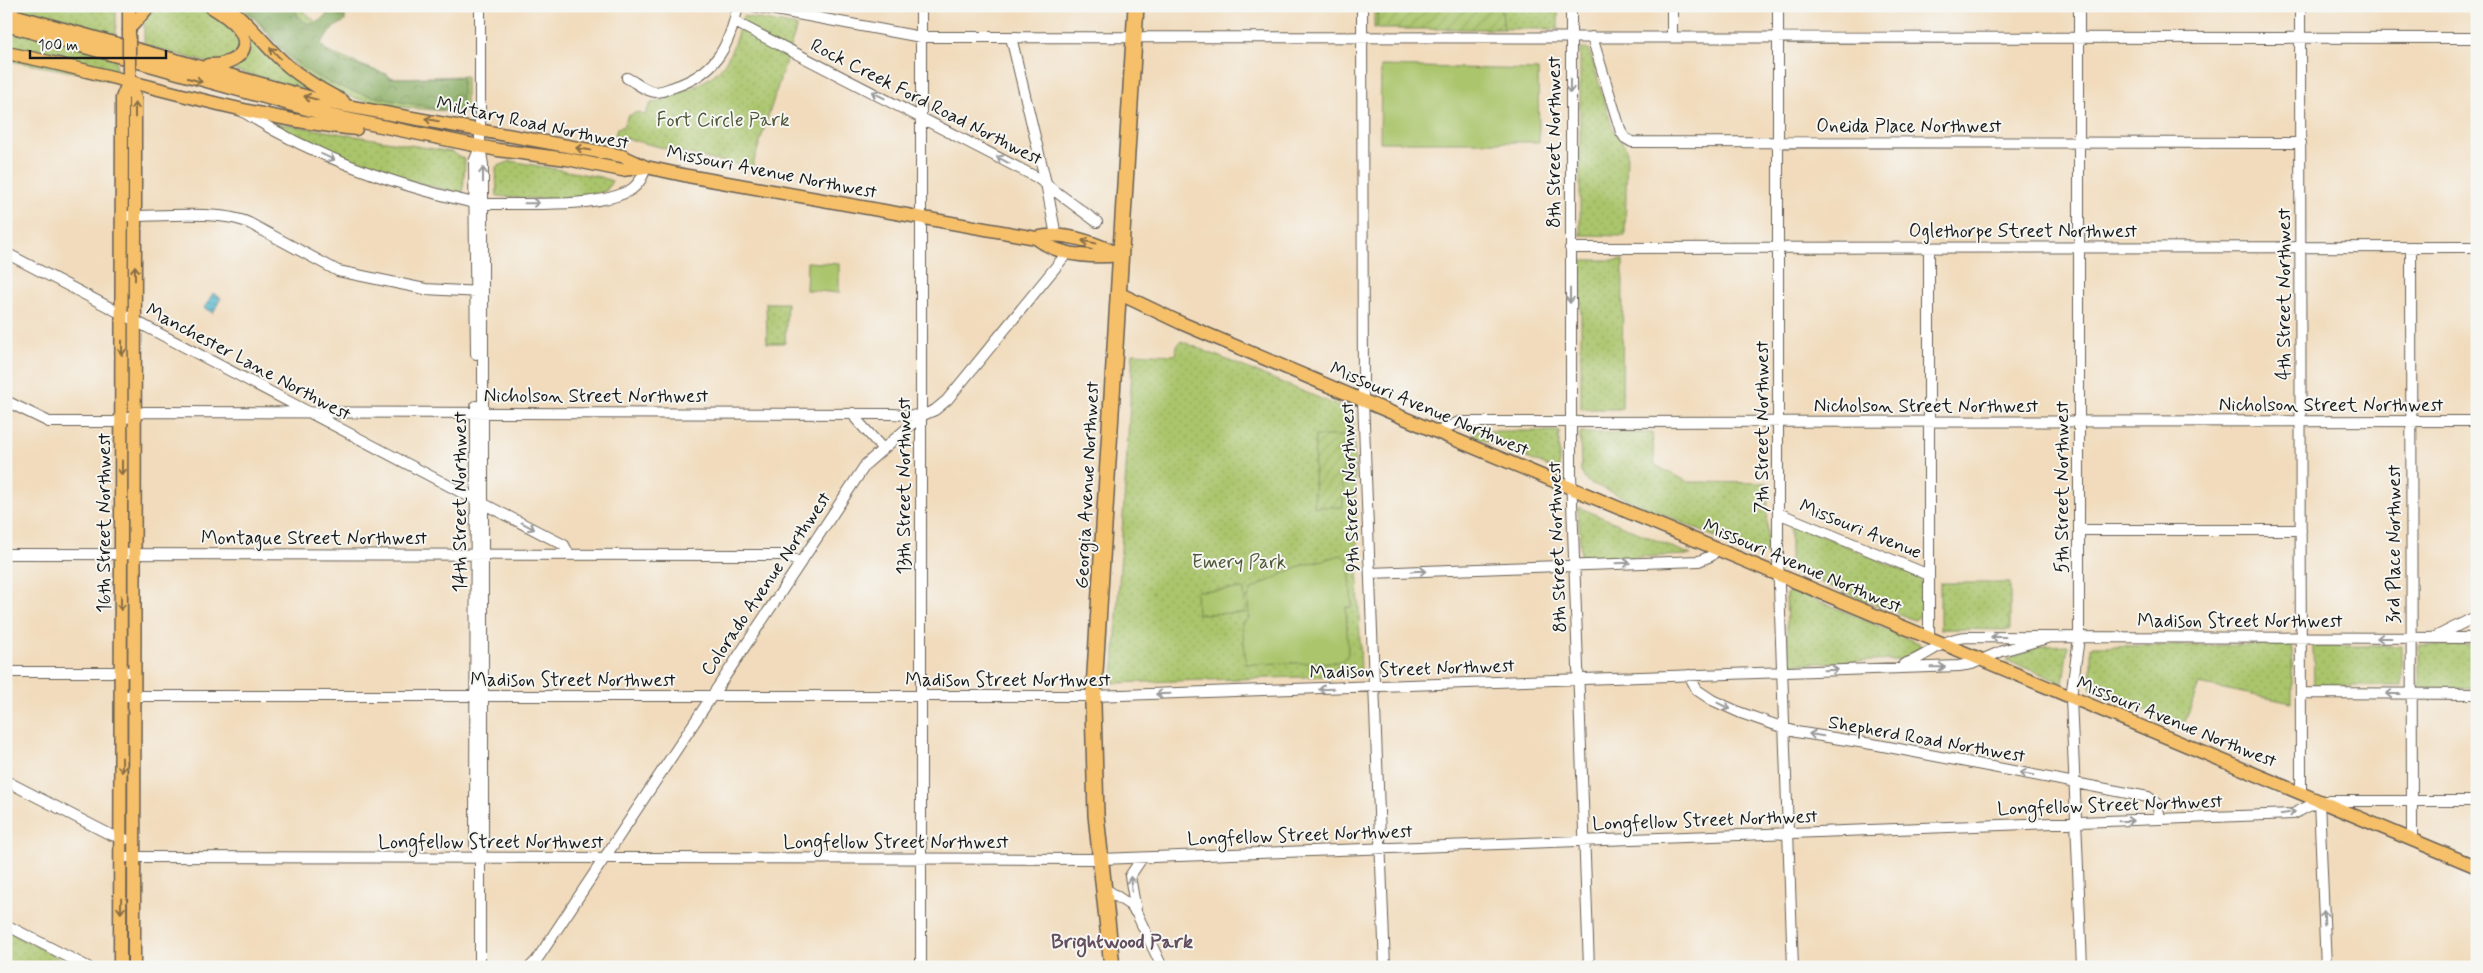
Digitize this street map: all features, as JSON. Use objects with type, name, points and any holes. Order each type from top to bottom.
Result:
[{"type":"highway","name":"Georgia Avenue Northwest","points":[[1112,967],[1094,770],[1094,696],[1136,6]]},
{"type":"main road","name":"16th Street Northwest","points":[[128,417],[136,321],[122,98],[129,75],[129,6]]},
{"type":"main road","points":[[129,29],[149,6]]},
{"type":"main road","points":[[185,63],[227,64],[236,60],[242,51],[243,40],[238,28],[210,6]]},
{"type":"main road","points":[[227,6],[244,19],[297,74],[342,101],[359,108]]},
{"type":"main road","name":"Military Road Northwest","points":[[6,13],[322,100],[622,156],[646,167]]},
{"type":"main road","name":"Military Road Northwest","points":[[6,25],[303,109],[480,146],[567,159],[622,170],[646,167]]},
{"type":"main road","points":[[6,45],[67,65]]},
{"type":"main road","name":"Missouri Avenue Northwest","points":[[6,54],[129,75],[238,109]]},
{"type":"main road","points":[[238,109],[314,125],[421,135]]},
{"type":"main road","name":"Missouri Avenue Northwest","points":[[646,167],[1036,238],[1047,235],[1097,243],[1120,255]]},
{"type":"main road","name":"16th Street Northwest","points":[[128,696],[121,672],[127,554],[128,417],[122,314],[129,216]]},
{"type":"main road","name":"Missouri Avenue Northwest","points":[[1036,238],[1046,246],[1096,258],[1120,255]]},
{"type":"main road","name":"Missouri Avenue Northwest","points":[[1118,293],[1181,323],[1437,432],[2477,867]]},
{"type":"main road","name":"16th Street Northwest","points":[[127,554],[134,672],[128,696],[128,857],[134,967]]},
{"type":"main road","name":"16th Street Northwest","points":[[120,967],[128,857]]},
{"type":"street","name":"14th Street Northwest","points":[[480,6],[480,146],[474,162],[479,203],[481,555],[475,845],[480,859],[480,967]]},
{"type":"street","points":[[627,78],[651,92],[657,92],[690,80],[715,62],[727,45],[738,6]]},
{"type":"street","points":[[754,6],[921,37],[2477,38]]},
{"type":"street","name":"13th Street Northwest","points":[[921,6],[921,967]]},
{"type":"street","name":"9th Street Northwest","points":[[1362,6],[1363,400],[1385,967]]},
{"type":"street","name":"8th Street Northwest","points":[[1571,6],[1571,488],[1589,967]]},
{"type":"street","points":[[1672,6],[1672,37]]},
{"type":"street","name":"7th Street Northwest","points":[[1778,6],[1778,513],[1793,967]]},
{"type":"street","name":"5th Street Northwest","points":[[2079,6],[2079,638],[2071,697],[2082,967]]},
{"type":"street","name":"4th Street Northwest","points":[[2300,6],[2300,792]]},
{"type":"street","name":"Rock Creek Ford Road Northwest","points":[[735,22],[1046,183],[1097,222]]},
{"type":"street","points":[[1011,37],[1046,183],[1056,236]]},
{"type":"street","name":"Oneida Place Northwest","points":[[1592,37],[1621,132],[1628,141],[1778,143],[2301,143]]},
{"type":"street","name":"Missouri Avenue Northwest","points":[[238,109],[277,133],[344,164],[402,185],[479,203],[552,203],[604,198],[632,188],[642,178],[646,167]]},
{"type":"street","points":[[129,216],[220,216],[235,218],[249,223],[338,271],[425,289],[479,292]]},
{"type":"street","name":"Oglethorpe Street Northwest","points":[[1570,248],[2477,248]]},
{"type":"street","points":[[1929,248],[1929,638]]},
{"type":"street","name":"3rd Place Northwest","points":[[2410,248],[2412,840]]},
{"type":"street","name":"Colorado Avenue Northwest","points":[[530,967],[536,961],[860,472],[882,448],[921,416],[935,410],[947,400],[1068,252]]},
{"type":"street","name":"Manchester Lane Northwest","points":[[6,253],[564,545],[569,555]]},
{"type":"street","name":"Nicholson Street Northwest","points":[[6,401],[49,422],[114,422],[144,412],[854,413],[921,416]]},
{"type":"street","points":[[854,413],[856,420],[882,448]]},
{"type":"street","name":"Nicholson Street Northwest","points":[[1437,432],[1459,422],[2079,423],[2477,421]]},
{"type":"street","name":"Missouri Avenue","points":[[1778,513],[1929,575]]},
{"type":"street","points":[[2079,530],[2301,530]]},
{"type":"street","points":[[1370,573],[1699,561],[1711,556],[1717,549]]},
{"type":"street","name":"Montague Street Northwest","points":[[6,554],[782,555],[800,562]]},
{"type":"street","name":"Madison Street Northwest","points":[[2432,638],[2477,616]]},
{"type":"street","name":"Madison Street Northwest","points":[[1894,667],[1917,660],[1942,643],[1955,638],[1967,637],[2477,638]]},
{"type":"street","name":"Madison Street Northwest","points":[[128,696],[1094,696],[1963,666],[2047,638]]},
{"type":"street","points":[[6,672],[134,672]]},
{"type":"street","name":"Shepherd Road Northwest","points":[[1689,675],[1697,690],[1712,700],[1741,713],[1799,733],[1878,745],[2006,770],[2075,781],[2148,797],[2157,803],[2160,819]]},
{"type":"street","points":[[2301,693],[2477,694]]},
{"type":"street","points":[[6,781],[128,839]]},
{"type":"street","points":[[2319,801],[2326,967]]},
{"type":"street","name":"Longfellow Street Northwest","points":[[128,857],[1101,859],[2293,814],[2319,801],[2477,801]]},
{"type":"street","points":[[1136,914],[1130,876],[1142,858]]},
{"type":"street","points":[[1104,888],[1130,905],[1162,967]]},
{"type":"street","points":[[6,925],[88,967]]},
{"type":"green space","points":[[6,6],[116,6],[116,83],[90,75],[6,60]]},
{"type":"green space","points":[[144,6],[219,6],[320,94],[144,45]]},
{"type":"green space","points":[[237,6],[299,6],[320,26],[320,43],[326,51],[394,78],[466,76],[466,112],[399,107],[355,98],[334,90],[314,80],[296,66],[256,21]]},
{"type":"green space","points":[[242,6],[294,6],[301,20],[316,24],[330,11],[338,11],[342,6],[353,6],[345,16],[345,21],[333,28],[321,43],[327,53],[341,61],[387,74],[389,78],[462,77],[462,108],[446,110],[381,98],[346,89],[329,82],[298,64]]},
{"type":"green space","points":[[1374,6],[1558,6],[1558,29],[1374,28]]},
{"type":"green space","points":[[1378,6],[1501,6],[1504,29],[1377,29]]},
{"type":"green space","name":"Fort Circle Park","points":[[743,16],[797,26],[752,167],[713,160],[615,136],[617,128],[623,127],[628,116],[638,112],[645,115],[651,103],[658,102],[691,88],[714,75],[728,57]]},
{"type":"green space","points":[[1580,49],[1589,49],[1612,127],[1627,149],[1625,236],[1580,235]]},
{"type":"green space","points":[[1381,66],[1538,70],[1539,142],[1380,142]]},
{"type":"green space","points":[[265,121],[452,152],[465,160],[463,193],[437,188],[361,166],[311,146]]},
{"type":"green space","points":[[511,161],[600,177],[612,181],[606,191],[580,197],[538,199],[497,196],[496,167]]},
{"type":"green space","points":[[1581,260],[1623,260],[1622,409],[1581,409]]},
{"type":"green space","points":[[807,262],[839,264],[839,293],[806,290]]},
{"type":"green space","points":[[766,303],[787,303],[785,343],[767,343]]},
{"type":"green space","name":"Emery Park","points":[[1181,341],[1353,412],[1361,675],[1113,683],[1133,353],[1175,355],[1176,348]]},
{"type":"green space","points":[[1473,431],[1559,431],[1559,471],[1473,436]]},
{"type":"green space","points":[[1580,433],[1652,433],[1655,465],[1688,482],[1768,483],[1767,553],[1759,556],[1586,481],[1581,472]]},
{"type":"green space","points":[[1315,436],[1344,436],[1343,507],[1314,507]]},
{"type":"green space","points":[[1578,507],[1691,555],[1581,559]]},
{"type":"green space","points":[[1790,522],[1918,577],[1923,584],[1923,614],[1914,620],[1790,570]]},
{"type":"green space","points":[[1341,555],[1349,561],[1352,607],[1346,607],[1348,654],[1341,662],[1246,664],[1242,623],[1249,619],[1248,598],[1252,589],[1297,567]]},
{"type":"green space","points":[[1940,583],[2010,583],[2010,630],[1940,629]]},
{"type":"green space","points":[[1244,589],[1245,613],[1197,614],[1196,591]]},
{"type":"green space","points":[[1793,590],[1919,643],[1923,651],[1898,660],[1791,664],[1788,661],[1786,594]]},
{"type":"green space","points":[[2068,645],[2063,683],[2006,660],[2043,646]]},
{"type":"green space","points":[[2292,645],[2292,703],[2199,684],[2183,727],[2091,689],[2091,646]]},
{"type":"green space","points":[[2477,645],[2477,689],[2419,689],[2419,646]]},
{"type":"green space","points":[[2313,646],[2402,646],[2402,686],[2314,686]]},
{"type":"green space","points":[[6,930],[76,967],[6,967]]},
{"type":"water","points":[[213,293],[221,298],[213,313],[204,308]]},
{"type":"district","name":"Brightwood Park","points":[[1122,941]]}]
